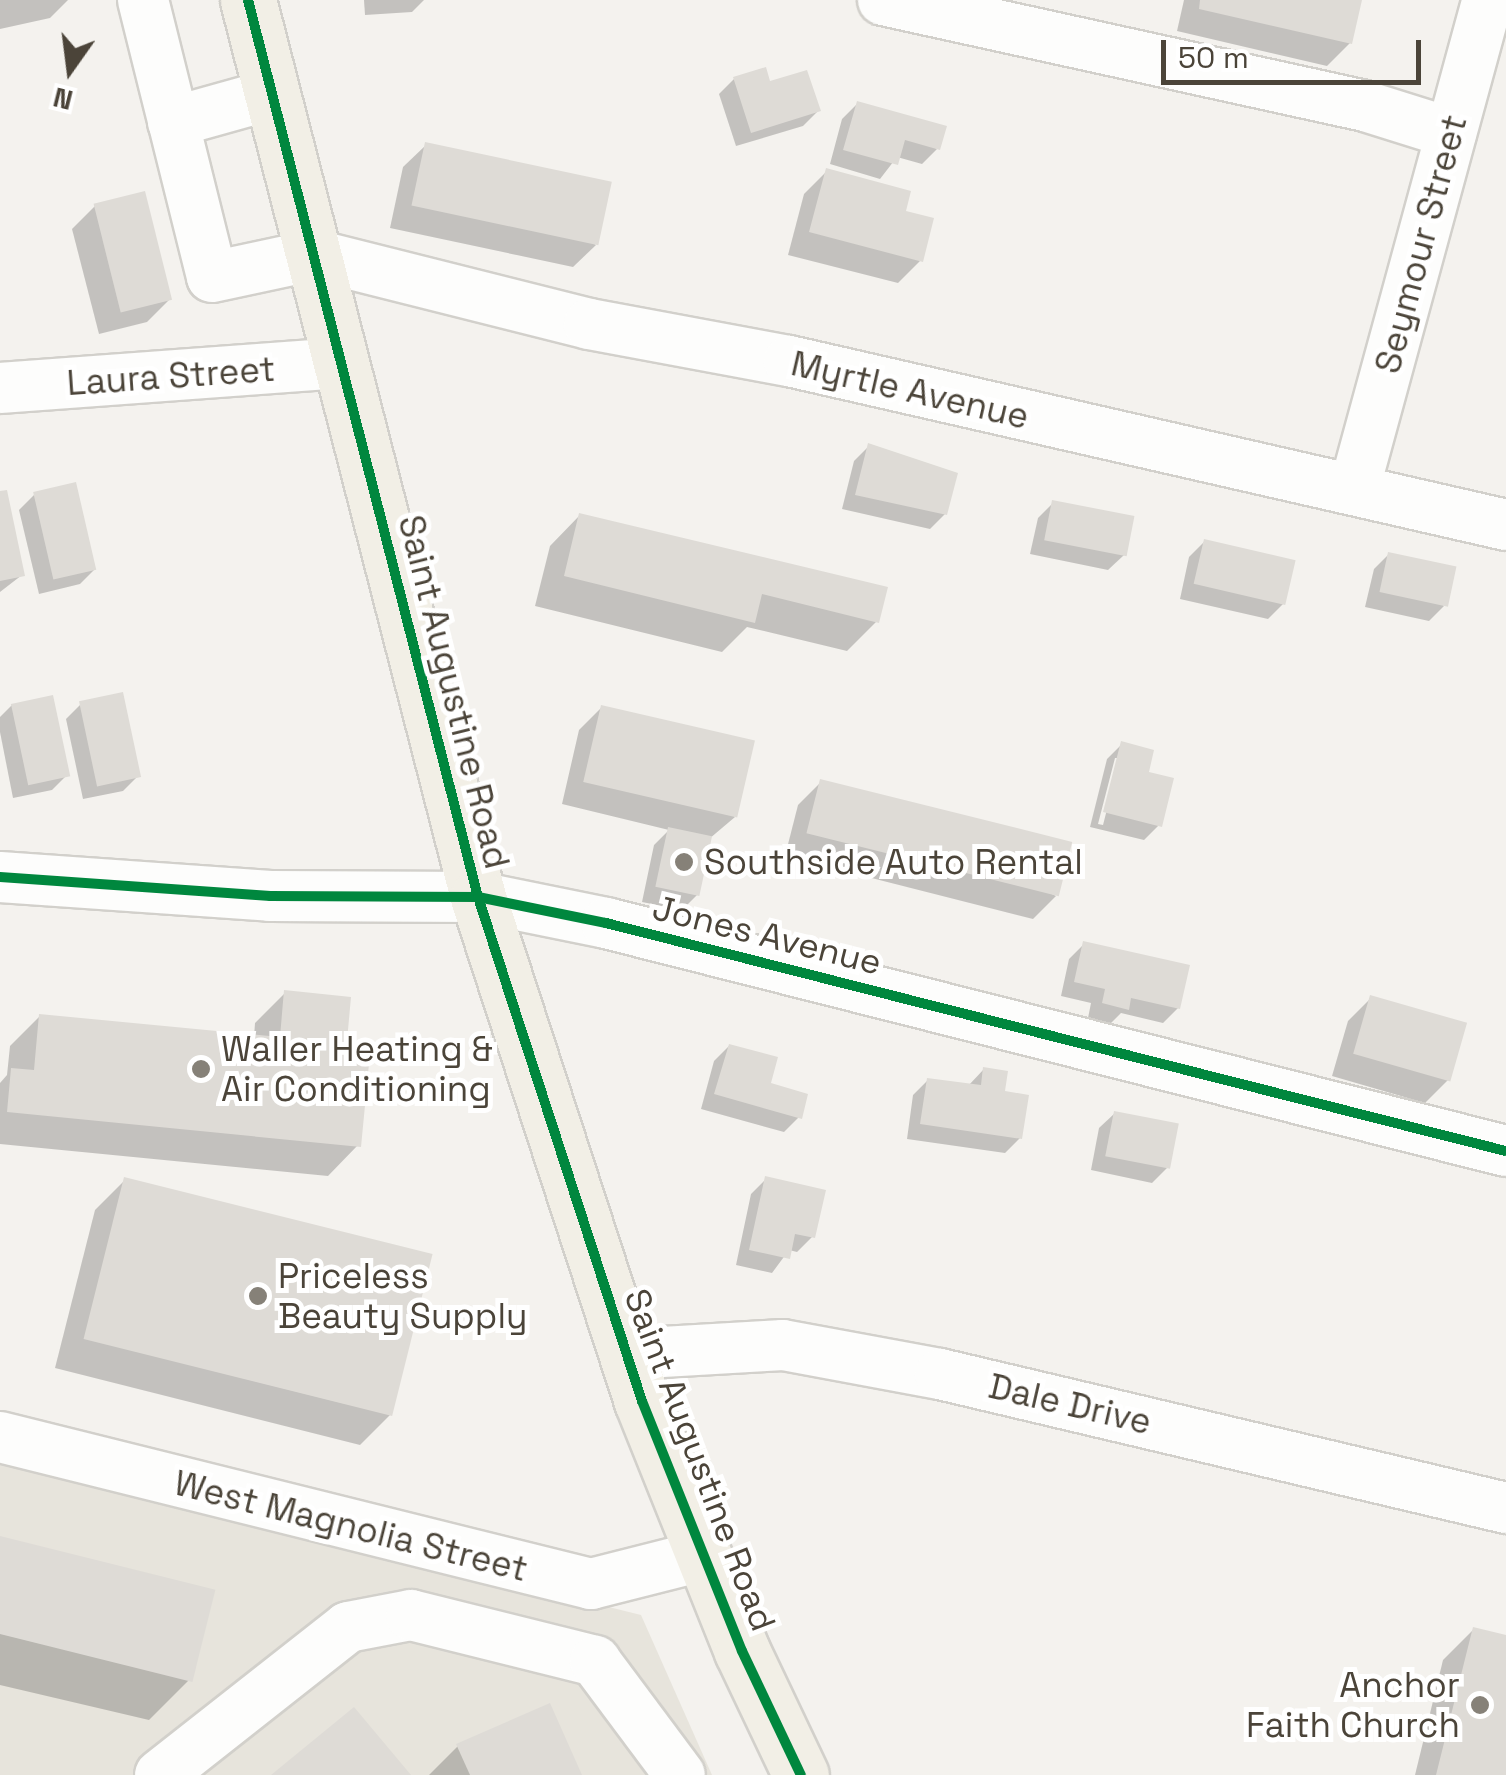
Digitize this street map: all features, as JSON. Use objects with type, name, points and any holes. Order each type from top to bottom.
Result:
[{"type":"main road","name":"Saint Augustine Road","points":[[248,0],[478,897],[628,1354],[702,1556],[801,1775]]},
{"type":"street","points":[[142,0],[212,277],[315,254]]},
{"type":"street","points":[[883,0],[1368,107],[1451,133]]},
{"type":"street","name":"Seymour Street","points":[[1355,486],[1487,2]]},
{"type":"street","points":[[173,122],[273,94]]},
{"type":"street","name":"Myrtle Avenue","points":[[315,254],[589,324],[790,361],[937,399],[1355,486],[1506,525]]},
{"type":"street","name":"Laura Street","points":[[0,388],[342,363]]},
{"type":"street","name":"Jones Avenue","points":[[0,877],[270,896],[478,897],[606,923],[1506,1151]]},
{"type":"street","name":"Dale Drive","points":[[628,1354],[783,1345],[960,1378],[1506,1508]]},
{"type":"street","name":"West Magnolia Street","points":[[0,1437],[591,1584],[702,1556]]},
{"type":"street","points":[[160,1775],[348,1627],[411,1615],[596,1661],[680,1775]]},
{"type":"shaded area","points":[[0,1456],[641,1615],[712,1775],[0,1775]]},
{"type":"building","points":[[1200,0],[1362,0],[1352,44],[1199,9]]},
{"type":"building","points":[[766,67],[770,81],[807,70],[821,111],[751,133],[733,77]]},
{"type":"building","points":[[857,101],[947,126],[940,150],[905,140],[898,165],[843,150]]},
{"type":"building","points":[[425,142],[612,182],[598,245],[411,206]]},
{"type":"building","points":[[826,168],[911,191],[906,211],[934,218],[923,262],[809,232]]},
{"type":"building","points":[[145,191],[172,300],[121,312],[94,204]]},
{"type":"building","points":[[868,443],[958,473],[947,515],[855,495]]},
{"type":"building","points":[[76,482],[96,570],[53,580],[33,492]]},
{"type":"building","points":[[7,490],[25,576],[0,581],[0,491]]},
{"type":"building","points":[[1052,500],[1134,516],[1127,556],[1044,540]]},
{"type":"building","points":[[579,513],[888,587],[879,623],[762,594],[755,623],[564,576]]},
{"type":"building","points":[[1204,539],[1296,560],[1285,605],[1194,584]]},
{"type":"building","points":[[1388,552],[1456,567],[1448,607],[1379,592]]},
{"type":"building","points":[[123,692],[141,777],[97,786],[79,701]]},
{"type":"building","points":[[53,695],[70,776],[28,785],[11,704]]},
{"type":"building","points":[[601,705],[755,741],[737,818],[583,782]]},
{"type":"building","points":[[1121,741],[1154,750],[1149,772],[1174,778],[1162,827],[1103,812]]},
{"type":"building","points":[[820,779],[1072,842],[1059,896],[806,833]]},
{"type":"building","name":"Southside Auto Rental","points":[[668,827],[712,836],[699,896],[655,887]]},
{"type":"building","points":[[1083,941],[1190,965],[1180,1009],[1131,998],[1129,1010],[1102,1003],[1105,989],[1074,982]]},
{"type":"building","name":"Waller Heating & Air Conditioning","points":[[284,990],[351,997],[347,1041],[371,1043],[361,1147],[7,1112],[11,1068],[34,1070],[39,1014],[280,1037]]},
{"type":"building","points":[[1370,995],[1467,1023],[1450,1081],[1353,1054]]},
{"type":"building","points":[[729,1044],[778,1057],[771,1083],[808,1094],[802,1119],[714,1094]]},
{"type":"building","points":[[983,1067],[1008,1071],[1005,1091],[1029,1095],[1022,1139],[920,1124],[927,1078],[981,1085]]},
{"type":"building","points":[[1114,1111],[1179,1124],[1170,1169],[1105,1156]]},
{"type":"building","points":[[765,1176],[826,1190],[815,1238],[795,1234],[790,1259],[749,1250]]},
{"type":"building","name":"Priceless Beauty Supply","points":[[124,1177],[433,1254],[392,1416],[84,1339]]},
{"type":"building","points":[[0,1536],[215,1590],[192,1682],[0,1634]]},
{"type":"building","name":"Anchor Faith Church","points":[[1473,1627],[1506,1635],[1506,1775],[1436,1775]]},
{"type":"building","points":[[550,1703],[582,1775],[470,1775],[456,1744]]},
{"type":"building","points":[[354,1707],[411,1775],[271,1775]]},
{"type":"cycle path","points":[[248,0],[478,897],[642,1401],[742,1651],[801,1775]]},
{"type":"cycle path","points":[[0,877],[270,896],[478,897],[606,923],[1506,1151]]},
{"type":"place","name":"Southside Auto Rental","points":[[684,862]]},
{"type":"place","name":"Waller Heating & Air Conditioning","points":[[201,1069]]},
{"type":"place","name":"Priceless Beauty Supply","points":[[258,1296]]},
{"type":"place","name":"Anchor Faith Church","points":[[1480,1705]]}]
